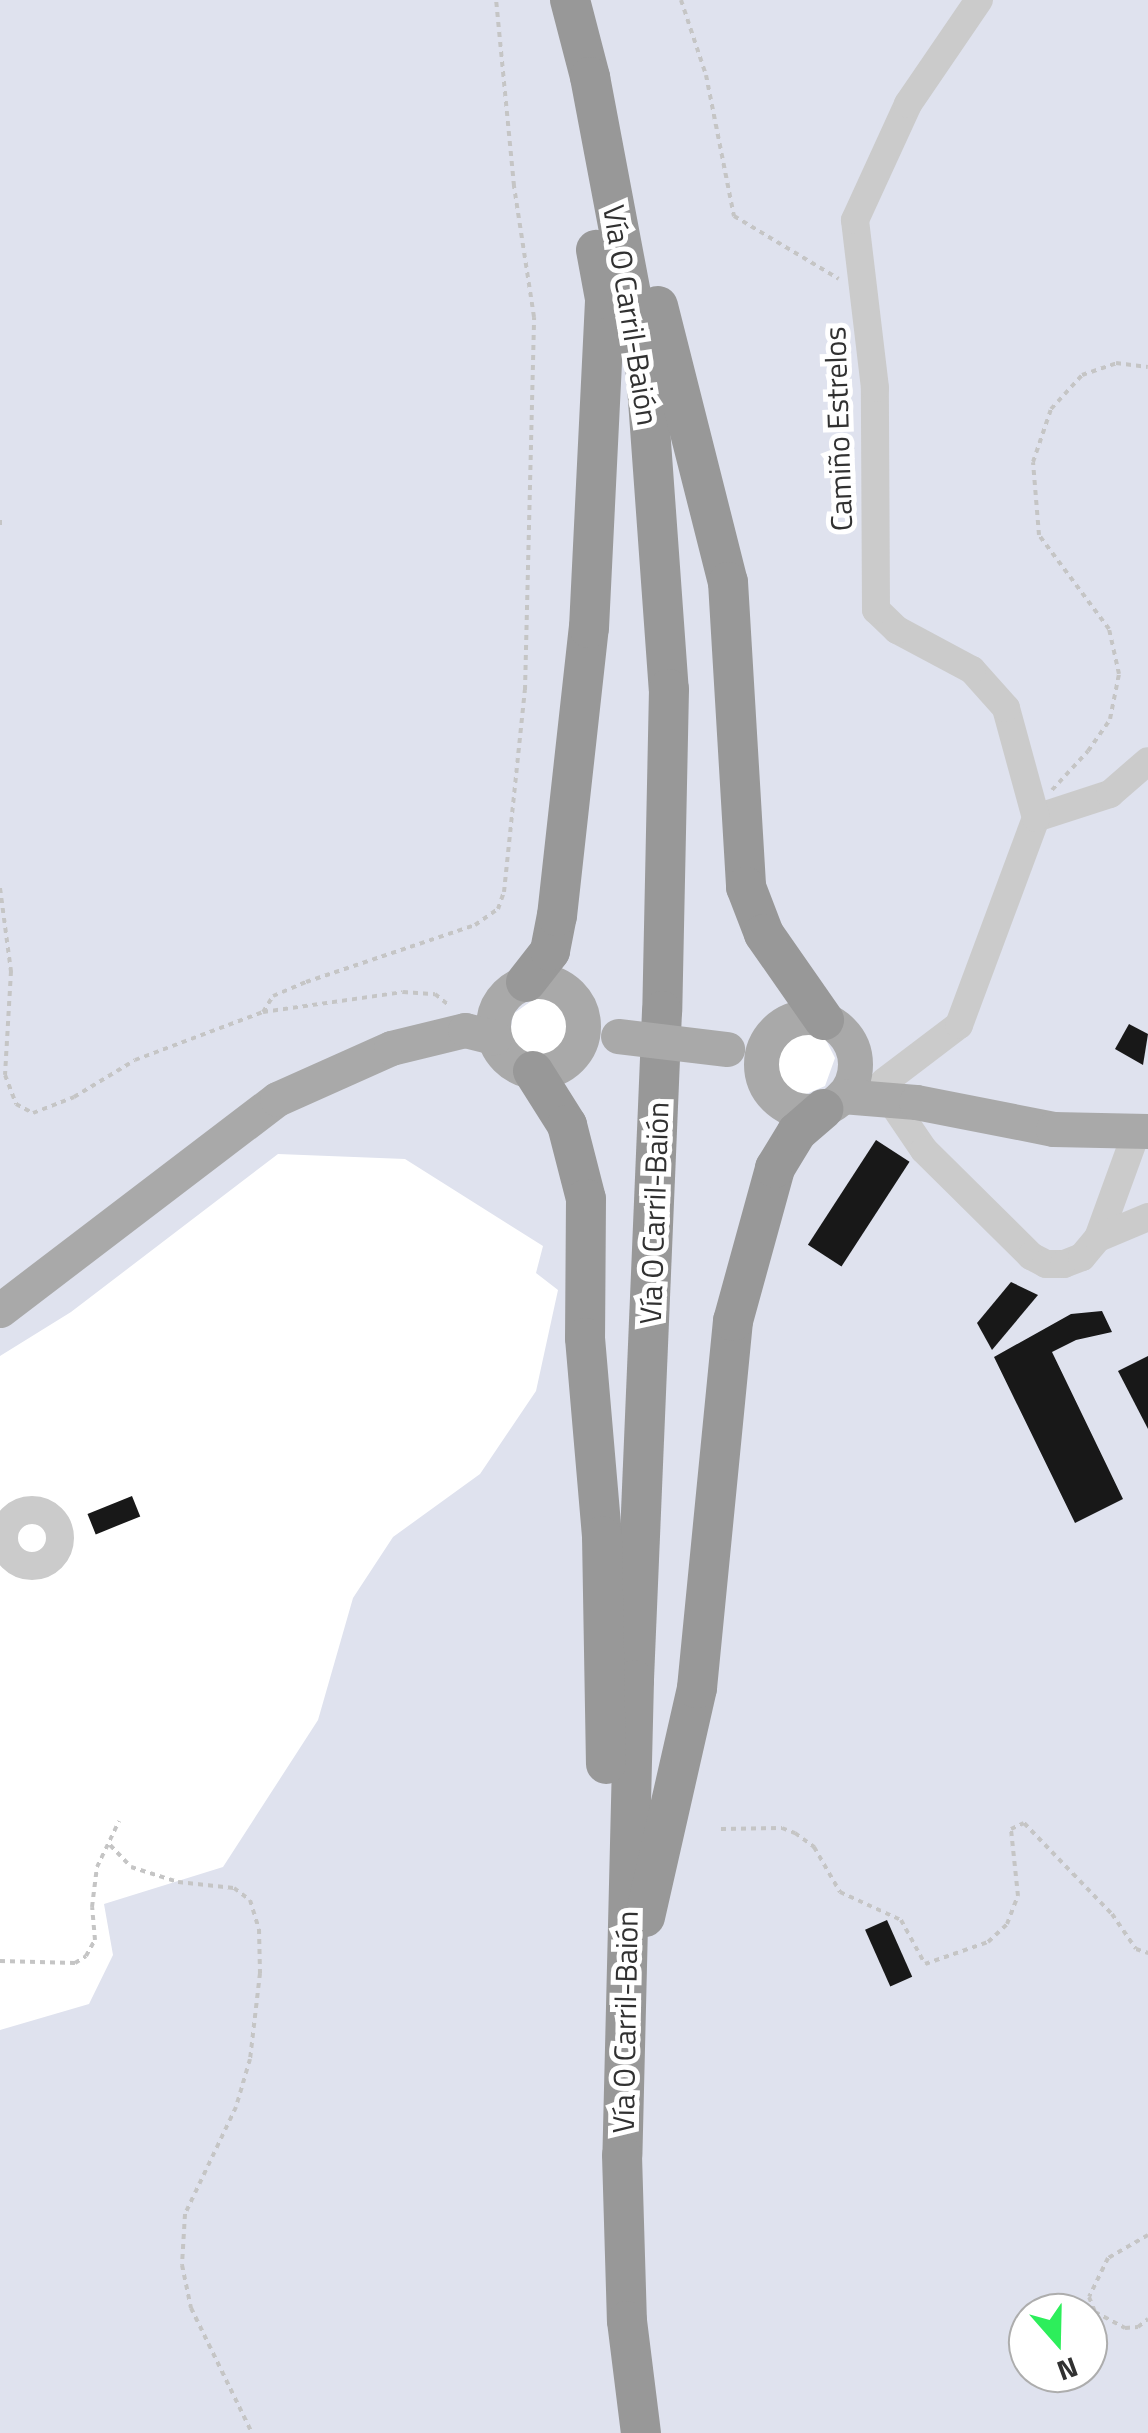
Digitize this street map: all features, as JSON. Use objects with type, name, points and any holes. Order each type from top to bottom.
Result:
[{"type":"highway","points":[[526,982],[550,952],[558,916],[588,628],[605,299],[553,0]]},
{"type":"highway","name":"Vía O Carril-Baión","points":[[570,0],[590,77],[646,372],[670,689],[662,1011],[634,1680],[622,2154],[627,2320],[641,2433]]},
{"type":"highway","points":[[590,77],[674,364],[728,582],[746,886],[771,946],[824,1020]]},
{"type":"highway","points":[[533,1071],[566,1125],[586,1199],[586,1338],[602,1536],[610,1982],[622,2154]]},
{"type":"highway","points":[[622,2154],[641,1936],[697,1688],[733,1321],[775,1168],[797,1132],[832,1103]]},
{"type":"main road","points":[[0,1310],[278,1099],[391,1048],[479,1033],[493,1023],[503,997],[526,982],[552,982],[564,988],[601,1036]]},
{"type":"main road","points":[[745,1051],[793,1020],[824,1020],[847,1039],[853,1052],[897,1095]]},
{"type":"main road","points":[[479,1033],[508,1060],[533,1071],[560,1066],[579,1048],[601,1036],[745,1051],[761,1067],[771,1094],[794,1110],[897,1095],[1019,1125],[1143,1131]]},
{"type":"main road","points":[[832,1103],[851,1083],[853,1052]]},
{"type":"street","name":"Camiño Estrelos","points":[[979,0],[908,104],[855,220],[875,388],[876,610],[897,630],[972,670],[1006,708],[1036,818]]},
{"type":"street","points":[[1143,1131],[1098,1238],[1082,1257],[1064,1264],[1046,1264],[1031,1256],[924,1150],[897,1095],[959,1025],[1036,818],[1110,794],[1148,761]]},
{"type":"street","points":[[1098,1238],[1148,1217]]},
{"type":"path","points":[[263,1012],[273,996],[306,982],[475,924],[498,909],[504,892],[525,690],[534,317],[514,186],[496,0]]},
{"type":"path","points":[[681,0],[706,75],[734,216],[864,293]]},
{"type":"path","points":[[1036,818],[1054,786],[1088,752],[1110,719],[1119,674],[1109,629],[1039,535],[1032,462],[1051,408],[1082,375],[1116,363],[1148,367]]},
{"type":"path","points":[[0,888],[11,971],[5,1074],[16,1104],[33,1113],[74,1097],[136,1060],[263,1012],[403,992],[435,994],[479,1033]]},
{"type":"path","points":[[0,1961],[75,1963],[86,1956],[95,1940],[92,1906],[97,1867],[119,1821]]},
{"type":"path","points":[[721,1829],[769,1828],[794,1833],[814,1847],[840,1892],[900,1920],[925,1964],[988,1942],[1007,1924],[1018,1896],[1011,1829],[1024,1823],[1112,1914],[1136,1948],[1148,1953]]},
{"type":"path","points":[[110,1845],[132,1866],[178,1882],[234,1888],[250,1900],[258,1929],[260,1973],[250,2059],[229,2124],[184,2214],[182,2265],[191,2308],[252,2433]]},
{"type":"path","points":[[1148,2236],[1108,2258],[1089,2297],[1094,2312],[1126,2328],[1138,2327],[1148,2319]]},
{"type":"shaded area","points":[[0,0],[1148,0],[1148,2433],[0,2433],[0,2030],[89,2004],[113,1955],[104,1904],[223,1867],[318,1720],[353,1598],[393,1537],[480,1474],[536,1391],[558,1290],[536,1273],[543,1246],[405,1159],[278,1154],[71,1312],[0,1356]],"holes":[[[537,997],[564,1006],[573,1024],[563,1052],[542,1060],[521,1053],[510,1035],[513,1014]],[[798,1031],[826,1040],[835,1058],[825,1086],[804,1095],[784,1088],[772,1069],[775,1048]]]},
{"type":"building","points":[[1129,1024],[1148,1034],[1143,1065],[1115,1049]]},
{"type":"building","points":[[876,1140],[910,1162],[841,1267],[808,1245]]},
{"type":"building","points":[[1011,1282],[1038,1295],[992,1350],[977,1323]]},
{"type":"building","points":[[1102,1311],[1112,1332],[1076,1340],[1052,1352],[1123,1499],[1075,1523],[994,1357],[1071,1314]]},
{"type":"building","points":[[1148,1356],[1148,1429],[1118,1371]]},
{"type":"building","points":[[132,1496],[140,1516],[96,1534],[87,1514]]},
{"type":"building","points":[[887,1920],[912,1977],[890,1986],[865,1930]]}]
